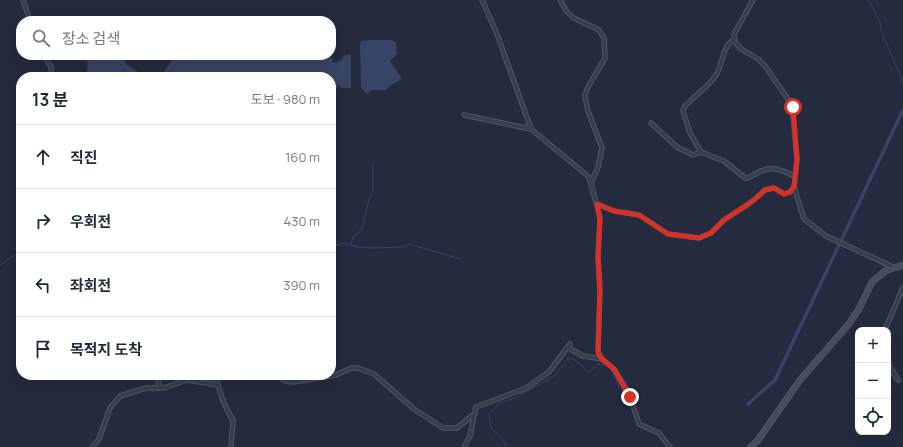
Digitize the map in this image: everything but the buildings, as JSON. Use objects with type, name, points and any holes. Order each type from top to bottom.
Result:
[{"type":"street","points":[[23,0],[28,16]]},
{"type":"street","points":[[482,0],[497,34],[531,129]]},
{"type":"street","points":[[560,0],[567,12],[574,18],[599,30],[604,38],[605,58],[589,84],[585,96],[588,111],[602,148],[598,167],[591,184]]},
{"type":"street","points":[[753,0],[734,34],[734,38],[724,52],[719,70],[712,82],[687,104],[684,109],[690,133],[701,152],[724,161],[745,178],[748,178],[758,171],[766,169],[781,170],[794,176]]},
{"type":"street","points":[[734,38],[741,49],[758,59],[765,66],[792,105],[797,159],[794,187],[804,219],[826,236],[892,267]]},
{"type":"street","points":[[46,60],[51,72]]},
{"type":"street","points":[[464,115],[531,129],[587,175],[597,204],[600,221],[598,257],[600,290],[598,350],[602,359],[614,369],[628,391],[639,424],[659,433],[670,447]]},
{"type":"street","points":[[651,123],[682,150],[693,155],[701,152]]},
{"type":"street","points":[[597,204],[614,211],[639,215],[668,234],[699,238],[711,233],[724,220],[754,200],[765,190],[774,188],[784,194],[790,192],[794,187]]},
{"type":"street","points":[[751,447],[758,440],[800,380],[838,339],[859,309],[869,285],[878,275],[892,267],[903,265]]},
{"type":"street","points":[[886,327],[903,287]]},
{"type":"street","points":[[464,447],[470,436],[473,415],[476,407],[485,405],[500,397],[514,394],[539,380],[549,372],[569,346],[583,356],[602,359]]},
{"type":"street","points":[[888,363],[890,369],[898,380]]},
{"type":"street","points":[[336,375],[351,368],[358,368],[374,374],[414,409],[443,428],[452,429],[461,426],[473,415]]},
{"type":"street","points":[[159,380],[161,388]]},
{"type":"street","points":[[92,447],[99,439],[110,408],[117,399],[123,395],[146,388],[161,388],[187,380],[218,386]]},
{"type":"street","points":[[217,380],[223,402],[233,421],[231,447]]},
{"type":"street","points":[[284,380],[294,382],[306,380]]},
{"type":"water","points":[[392,40],[396,43],[397,54],[390,61],[402,79],[391,85],[386,90],[372,90],[367,94],[361,88],[360,45],[361,41]]},
{"type":"water","points":[[351,54],[351,88],[341,88],[338,83],[336,89],[336,72],[164,72],[172,60],[332,60],[334,63],[342,60],[343,56]]},
{"type":"water","points":[[86,60],[124,60],[127,65],[138,72],[87,72],[88,63]]},
{"type":"waterway","points":[[869,0],[880,22],[882,33],[903,82]]},
{"type":"waterway","points":[[748,404],[775,380],[903,110]]},
{"type":"waterway","points":[[351,243],[354,236],[362,229],[369,199],[373,192],[373,164]]},
{"type":"waterway","points":[[336,245],[344,243],[357,247],[375,248],[403,247],[409,244],[461,259]]},
{"type":"waterway","points":[[0,265],[16,254]]},
{"type":"waterway","points":[[507,447],[503,440],[491,428],[489,414],[499,403],[515,398],[551,378],[557,373],[568,358],[575,360],[589,372],[598,364],[606,365]]},
{"type":"waterway","points":[[608,366],[619,386],[628,396]]},
{"type":"route","points":[[630,397],[628,391],[614,369],[609,363],[600,357],[598,353],[600,290],[598,257],[600,213],[597,204],[614,211],[639,215],[662,232],[668,234],[693,238],[705,236],[717,228],[729,216],[743,208],[765,190],[771,187],[779,192],[787,194],[792,190],[794,187],[794,176],[797,164],[793,107]]}]
